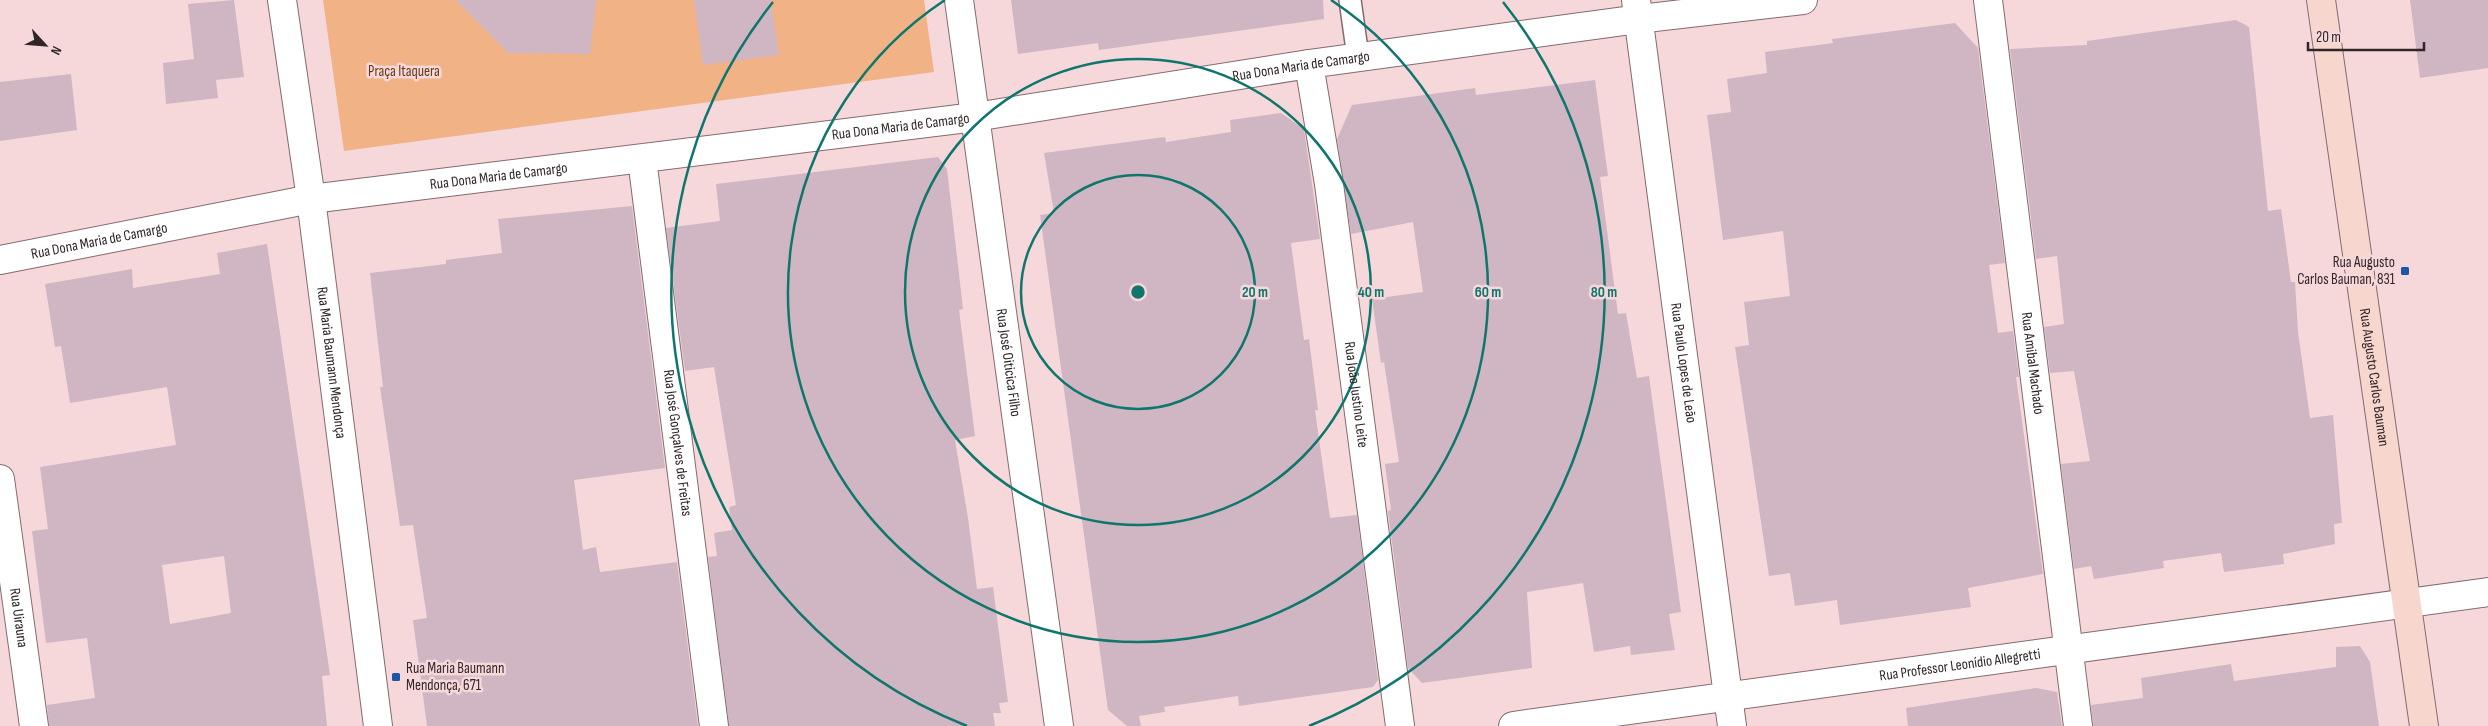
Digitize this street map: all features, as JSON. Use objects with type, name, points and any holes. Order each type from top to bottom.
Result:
[{"type":"main road","name":"Rua Augusto Carlos Bauman","points":[[2321,0],[2424,726]]},
{"type":"street","name":"Rua Maria Baumann Mendonça","points":[[282,0],[311,199],[378,726]]},
{"type":"street","name":"Rua José Oiticica Filho","points":[[960,0],[1060,726]]},
{"type":"street","name":"Rua Dona Maria de Camargo","points":[[0,260],[311,199],[975,116],[1358,57],[1637,10],[1804,0]]},
{"type":"street","name":"Rua Amibal Machado","points":[[1988,0],[2078,726]]},
{"type":"street","name":"Rua Paulo Lopes de Leão","points":[[1637,10],[1732,726]]},
{"type":"street","name":"Rua João Justino Leite","points":[[1310,64],[1330,194],[1400,726]]},
{"type":"street","name":"Rua José Gonçalves de Freitas","points":[[642,159],[714,726]]},
{"type":"street","name":"Rua Uirauna","points":[[0,479],[34,726]]},
{"type":"street","name":"Rua Professor Leonídio Allegretti","points":[[1513,726],[1728,698],[2488,592]]},
{"type":"lane","points":[[1350,0],[1358,57]]},
{"type":"green space","name":"Praça Itaquera","points":[[323,0],[924,0],[934,72],[344,151]]},
{"type":"building","points":[[234,0],[244,77],[216,80],[218,98],[166,104],[163,63],[194,59],[188,4]]},
{"type":"building","points":[[456,0],[596,0],[590,54],[508,53]]},
{"type":"building","points":[[694,0],[771,0],[779,55],[703,65]]},
{"type":"building","points":[[1011,0],[1323,0],[1324,19],[1099,50],[1098,43],[1018,54]]},
{"type":"building","points":[[2410,0],[2488,0],[2488,68],[2420,78]]},
{"type":"building","points":[[2236,20],[2249,27],[2268,211],[2281,209],[2291,282],[2295,282],[2298,332],[2310,418],[2333,415],[2342,523],[2334,524],[2335,544],[2283,554],[2284,564],[2224,572],[2221,553],[2163,561],[2164,568],[2094,579],[2091,566],[2074,569],[2061,464],[2090,461],[2074,371],[2050,373],[2044,327],[2064,324],[2057,256],[2036,259],[2010,49],[2087,45],[2087,41]]},
{"type":"building","points":[[1955,23],[1978,48],[2005,263],[1989,265],[1998,333],[2013,331],[2019,377],[2016,377],[2043,574],[1968,588],[1971,607],[1840,625],[1837,600],[1795,606],[1790,573],[1769,576],[1735,347],[1749,345],[1744,302],[1790,296],[1783,231],[1723,240],[1707,115],[1731,112],[1727,79],[1767,73],[1765,52],[1833,43],[1832,39]]},
{"type":"building","points":[[71,74],[77,130],[0,141],[0,82]]},
{"type":"building","points":[[1595,80],[1608,176],[1600,177],[1618,314],[1626,313],[1637,378],[1649,376],[1681,612],[1669,614],[1675,650],[1631,655],[1630,646],[1594,652],[1583,583],[1527,592],[1532,668],[1422,683],[1408,668],[1388,511],[1391,510],[1385,464],[1399,462],[1384,362],[1381,363],[1372,299],[1423,292],[1413,222],[1351,234],[1337,139],[1352,105],[1475,88],[1476,95]]},
{"type":"building","points":[[1281,113],[1304,129],[1320,239],[1291,243],[1304,340],[1309,339],[1318,410],[1315,410],[1330,518],[1357,515],[1378,680],[1373,687],[1239,706],[1238,696],[1164,707],[1165,712],[1139,716],[1141,726],[1127,726],[1108,710],[1040,215],[1054,213],[1044,153],[1165,137],[1166,142],[1231,132],[1230,120]]},
{"type":"building","points":[[938,157],[947,169],[963,309],[959,310],[975,436],[955,440],[977,589],[993,587],[1008,702],[999,703],[1001,713],[993,713],[995,726],[729,726],[708,557],[717,556],[714,533],[732,530],[729,507],[736,505],[714,367],[685,371],[666,228],[720,221],[716,184]]},
{"type":"building","points":[[632,206],[665,468],[574,480],[583,550],[596,547],[600,572],[677,562],[698,726],[427,726],[413,620],[427,618],[413,525],[400,526],[380,387],[383,387],[370,273],[446,264],[446,260],[502,253],[498,219]]},
{"type":"building","points":[[267,244],[330,675],[322,676],[327,726],[49,726],[47,705],[95,698],[87,638],[46,643],[32,531],[48,529],[40,467],[176,445],[167,387],[70,403],[61,346],[55,347],[45,284],[132,269],[133,288],[220,274],[217,253]],"holes":[[[224,556],[231,613],[170,624],[162,565]]]},
{"type":"building","points":[[2360,646],[2370,662],[2379,726],[2093,726],[2091,705],[2143,698],[2141,678],[2231,664],[2234,681],[2336,667],[2336,647]]},
{"type":"building","points":[[2036,688],[2057,692],[2062,726],[1908,726],[1906,708]]},
{"type":"place","name":"Rua Augusto Carlos Bauman, 831","points":[[2405,271]]},
{"type":"place","name":"Rua Maria Baumann Mendonça, 671","points":[[396,677]]}]
